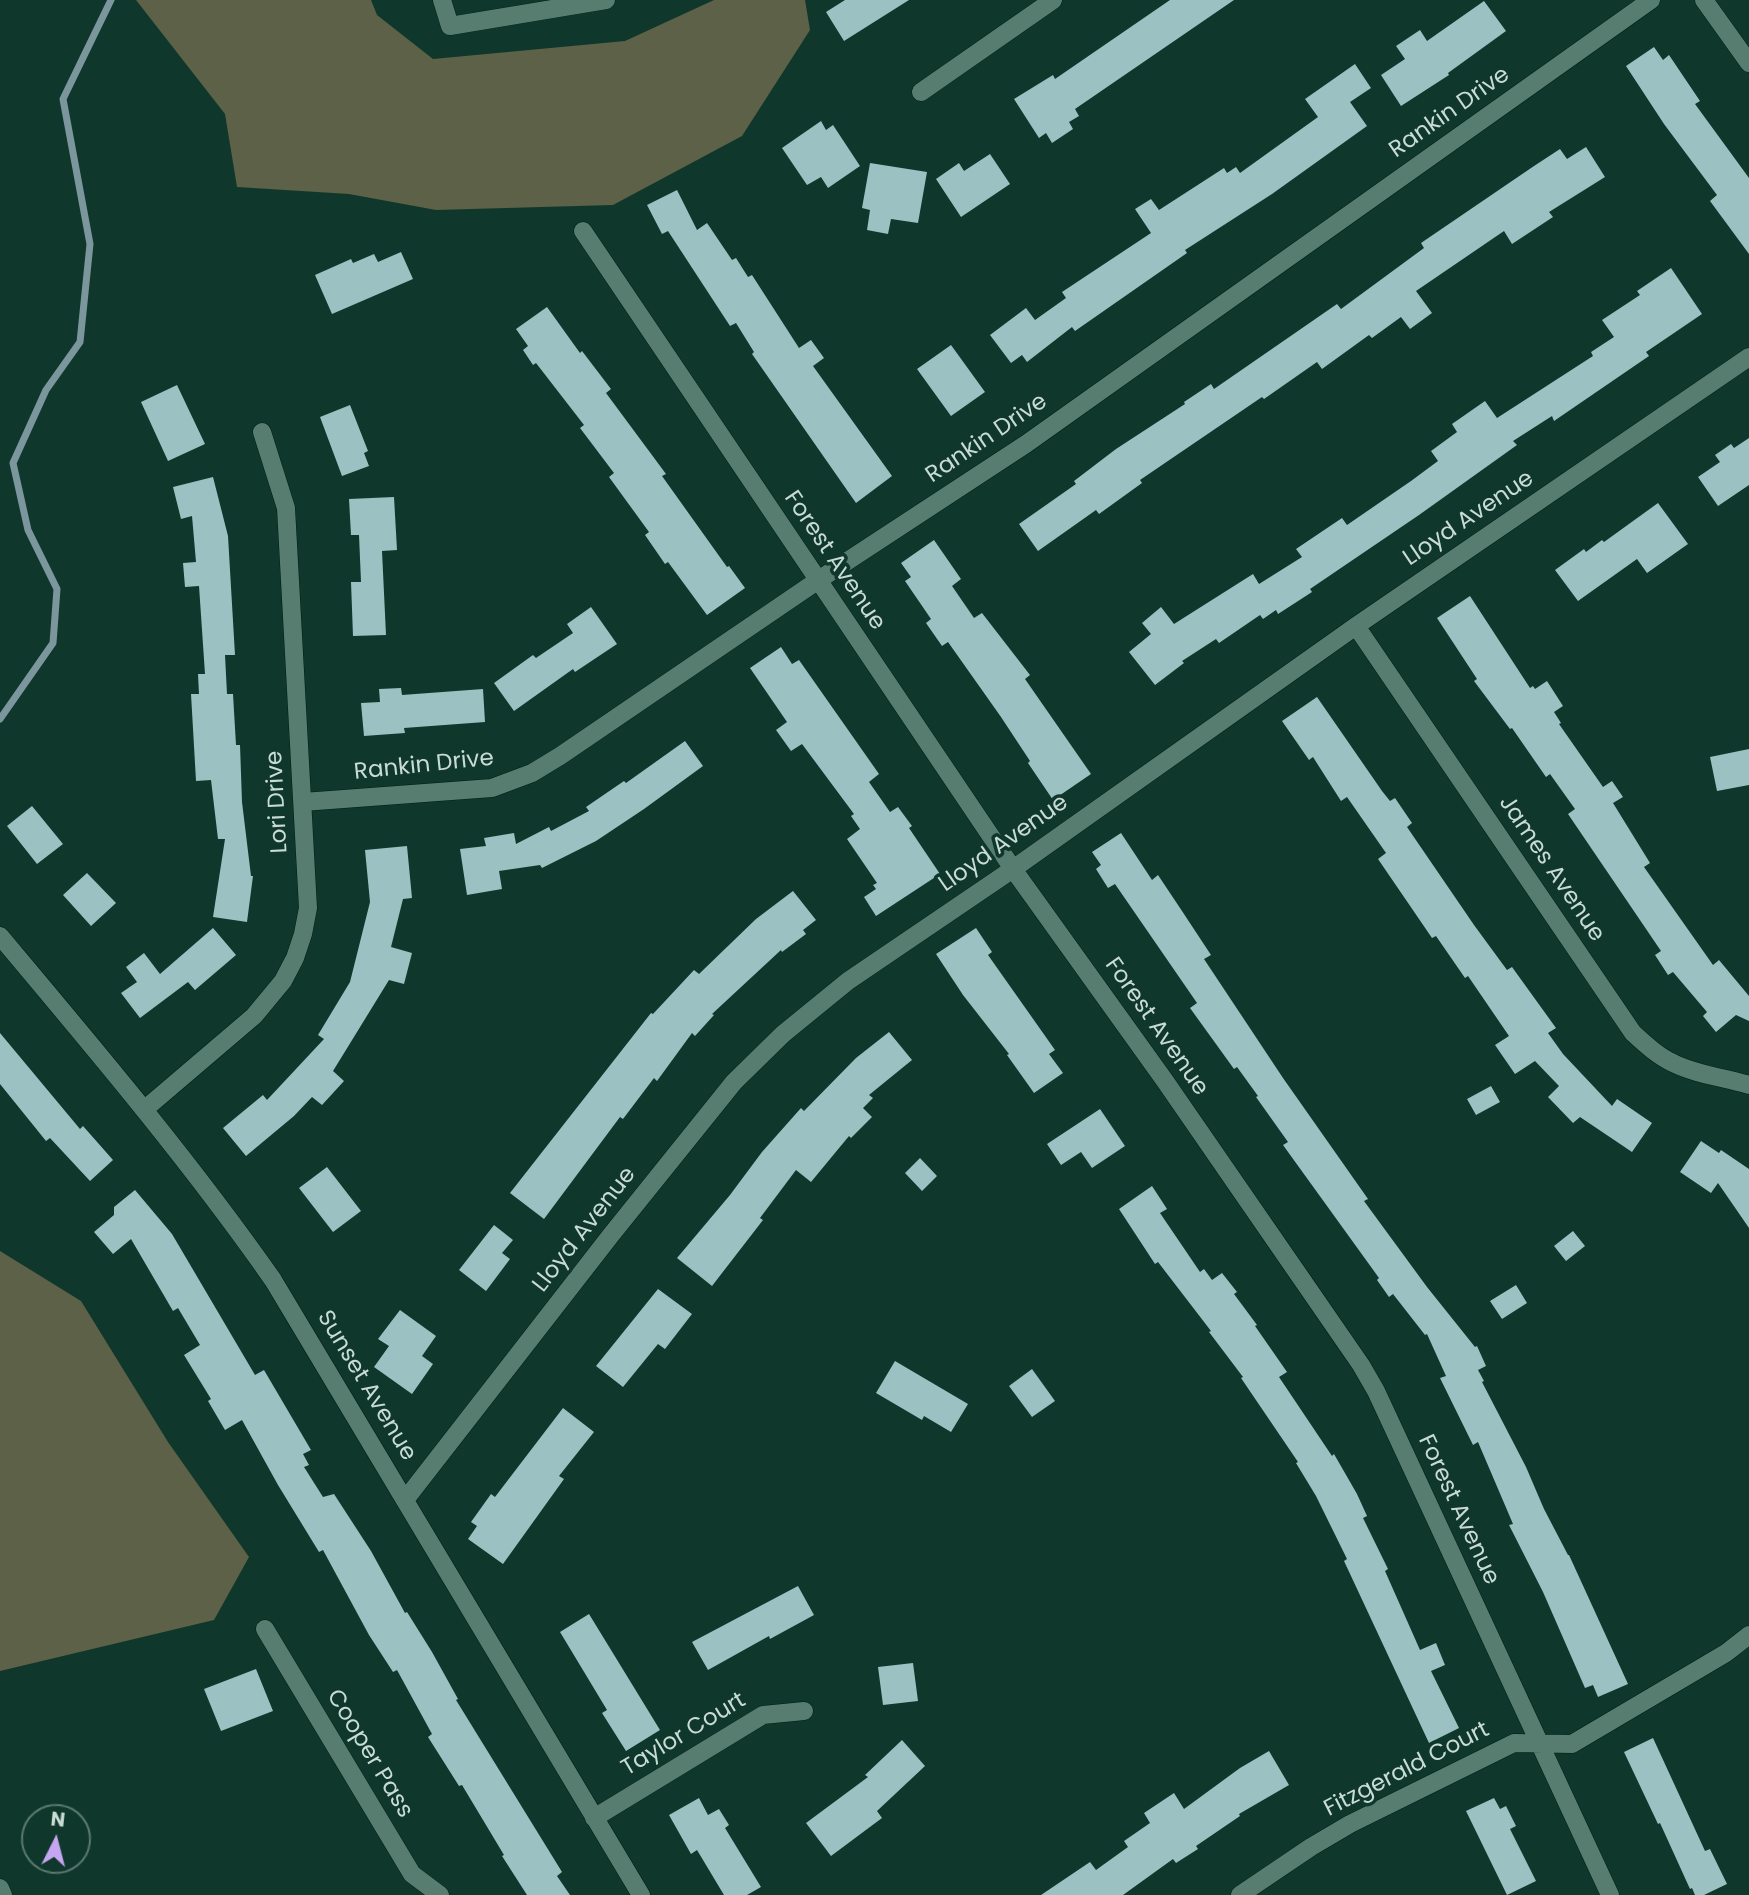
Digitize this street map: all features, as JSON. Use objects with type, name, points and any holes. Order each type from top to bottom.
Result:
[{"type":"street","points":[[442,0],[450,26],[606,0]]},
{"type":"street","points":[[921,92],[1054,0]]},
{"type":"street","name":"Rankin Drive","points":[[303,802],[492,788],[532,773],[572,749],[817,581],[1026,444],[1651,0]]},
{"type":"street","points":[[1704,0],[1749,63]]},
{"type":"street","name":"Forest Avenue","points":[[583,232],[1013,869],[1165,1081],[1361,1366],[1382,1404],[1610,1895]]},
{"type":"street","name":"Lloyd Avenue","points":[[405,1500],[734,1082],[783,1034],[849,981],[1013,869],[1356,626],[1749,357]]},
{"type":"street","name":"Lori Drive","points":[[145,1108],[254,1016],[282,981],[295,958],[308,908],[286,508],[262,432]]},
{"type":"street","name":"James Avenue","points":[[1356,626],[1633,1033],[1650,1049],[1674,1063],[1749,1085]]},
{"type":"street","name":"Sunset Avenue","points":[[0,936],[145,1108],[219,1203],[273,1279],[641,1895]]},
{"type":"street","name":"Cooper Pass","points":[[265,1629],[412,1874],[440,1895]]},
{"type":"street","name":"Fitzgerald Court","points":[[1240,1895],[1350,1824],[1514,1743],[1572,1744],[1726,1653],[1749,1635]]},
{"type":"street","name":"Taylor Court","points":[[594,1818],[763,1715],[804,1711]]},
{"type":"street","points":[[0,1888],[3,1895]]},
{"type":"green space","points":[[136,0],[371,0],[377,15],[433,59],[625,41],[714,0],[805,0],[810,30],[742,136],[613,205],[436,210],[349,194],[237,187],[225,114]]},
{"type":"green space","points":[[0,1251],[81,1301],[168,1442],[249,1557],[214,1620],[0,1671]]},
{"type":"building","points":[[845,0],[909,0],[844,41],[826,12]]},
{"type":"building","points":[[1170,0],[1234,0],[1075,109],[1079,116],[1069,122],[1073,129],[1052,143],[1046,133],[1039,138],[1014,99],[1053,75],[1055,79]]},
{"type":"building","points":[[1484,1],[1506,31],[1448,73],[1449,75],[1401,106],[1381,75],[1405,59],[1396,46],[1420,30],[1427,41]]},
{"type":"building","points":[[1654,47],[1663,60],[1669,55],[1700,101],[1695,104],[1749,178],[1749,254],[1710,201],[1717,195],[1664,124],[1626,66]]},
{"type":"building","points":[[1355,64],[1371,88],[1350,102],[1367,126],[1272,194],[1185,250],[1187,253],[1075,331],[1072,327],[1027,362],[1022,355],[1011,363],[990,335],[1026,308],[1035,320],[1066,298],[1062,292],[1151,233],[1135,209],[1151,199],[1159,210],[1224,168],[1227,173],[1236,167],[1240,173],[1318,117],[1305,99]]},
{"type":"building","points":[[821,121],[826,130],[833,125],[860,166],[828,188],[821,177],[807,185],[782,148]]},
{"type":"building","points":[[1586,147],[1605,177],[1549,212],[1553,217],[1512,244],[1504,231],[1416,291],[1432,313],[1410,329],[1401,317],[1372,338],[1369,335],[1322,369],[1317,362],[1140,480],[1142,483],[1099,514],[1096,510],[1038,551],[1019,524],[1076,484],[1074,481],[1116,449],[1185,404],[1184,402],[1211,384],[1214,389],[1337,304],[1341,309],[1424,248],[1421,243],[1534,166],[1560,149],[1567,159]]},
{"type":"building","points":[[990,154],[1010,184],[961,217],[936,179],[959,163],[964,171]]},
{"type":"building","points":[[870,163],[927,172],[918,223],[891,219],[888,234],[867,230],[870,210],[862,208]]},
{"type":"building","points":[[677,190],[697,230],[707,223],[732,260],[736,258],[748,277],[752,275],[799,348],[811,340],[824,358],[813,366],[892,476],[856,503],[752,354],[754,352],[736,323],[730,326],[668,231],[662,234],[647,205]]},
{"type":"building","points":[[401,252],[413,279],[332,314],[315,275],[351,259],[353,263],[374,254],[378,262]]},
{"type":"building","points":[[1671,268],[1702,314],[1646,352],[1649,356],[1554,421],[1552,416],[1513,441],[1517,445],[1310,589],[1312,592],[1278,614],[1276,610],[1263,619],[1260,615],[1219,643],[1216,639],[1182,661],[1184,663],[1155,685],[1129,652],[1151,634],[1142,623],[1161,607],[1174,624],[1253,574],[1259,584],[1302,557],[1296,549],[1342,518],[1347,525],[1438,461],[1431,451],[1457,432],[1452,424],[1485,401],[1497,418],[1593,356],[1591,352],[1614,337],[1602,320],[1640,295],[1637,291]]},
{"type":"building","points":[[547,307],[580,353],[582,351],[611,389],[606,393],[666,474],[662,476],[745,588],[707,615],[645,535],[649,532],[609,477],[614,473],[580,428],[584,425],[523,350],[528,346],[516,329]]},
{"type":"building","points":[[951,345],[985,392],[951,416],[917,369]]},
{"type":"building","points":[[177,385],[205,444],[168,461],[141,402]]},
{"type":"building","points":[[350,405],[368,451],[364,453],[369,466],[342,476],[320,417]]},
{"type":"building","points":[[1749,438],[1749,485],[1718,506],[1698,477],[1720,462],[1715,455],[1731,444],[1734,448]]},
{"type":"building","points":[[213,477],[228,536],[235,655],[225,655],[227,694],[233,694],[236,745],[240,745],[242,802],[253,876],[247,922],[213,917],[225,839],[218,839],[211,780],[196,781],[191,694],[199,694],[198,674],[205,674],[199,586],[185,587],[183,563],[196,562],[192,516],[181,519],[173,487]]},
{"type":"building","points":[[394,497],[397,550],[382,551],[386,635],[353,636],[351,582],[361,582],[359,535],[351,535],[349,499]]},
{"type":"building","points":[[1658,503],[1688,544],[1647,573],[1637,559],[1578,601],[1555,570],[1584,549],[1586,552],[1602,540],[1604,542]]},
{"type":"building","points":[[934,540],[961,579],[952,586],[974,618],[982,613],[1030,675],[1025,679],[1091,774],[1053,800],[1001,717],[948,642],[942,646],[926,623],[931,619],[905,581],[911,577],[901,563]]},
{"type":"building","points":[[1470,596],[1530,688],[1533,686],[1535,689],[1547,681],[1563,706],[1554,712],[1561,723],[1559,724],[1603,787],[1612,781],[1623,797],[1613,803],[1650,863],[1644,867],[1713,965],[1719,960],[1749,996],[1749,1021],[1736,1015],[1716,1032],[1703,1016],[1707,1012],[1673,972],[1668,975],[1655,955],[1661,951],[1568,814],[1575,809],[1550,774],[1546,777],[1512,728],[1510,729],[1474,681],[1477,679],[1437,618]]},
{"type":"building","points":[[591,607],[617,644],[575,672],[573,669],[514,711],[494,683],[533,655],[536,658],[573,633],[567,624]]},
{"type":"building","points":[[781,647],[792,664],[799,660],[879,774],[869,782],[890,812],[898,807],[940,874],[876,916],[864,897],[876,889],[873,885],[877,883],[847,839],[860,829],[851,816],[854,814],[802,744],[791,751],[776,730],[787,722],[750,668]]},
{"type":"building","points":[[401,688],[402,695],[483,689],[485,722],[404,728],[405,733],[364,736],[361,703],[380,702],[379,689]]},
{"type":"building","points":[[1317,697],[1382,791],[1390,801],[1395,798],[1412,823],[1407,827],[1474,925],[1507,970],[1512,967],[1556,1028],[1548,1033],[1563,1054],[1612,1106],[1617,1099],[1652,1123],[1632,1152],[1580,1117],[1573,1123],[1548,1097],[1559,1086],[1535,1061],[1515,1074],[1495,1045],[1509,1036],[1468,976],[1465,978],[1436,936],[1432,938],[1378,859],[1386,853],[1347,797],[1341,801],[1313,757],[1309,760],[1282,721]]},
{"type":"building","points":[[685,741],[703,766],[644,809],[596,841],[542,868],[540,865],[499,871],[502,889],[467,895],[460,849],[486,846],[484,838],[514,833],[516,844],[549,827],[551,831],[589,811],[586,807],[624,781],[626,783]]},
{"type":"building","points":[[1749,749],[1749,785],[1717,791],[1710,757]]},
{"type":"building","points":[[32,806],[63,844],[37,864],[7,826]]},
{"type":"building","points":[[1121,833],[1152,880],[1158,875],[1182,911],[1211,955],[1204,959],[1368,1199],[1364,1201],[1427,1287],[1475,1347],[1477,1346],[1486,1366],[1478,1370],[1484,1381],[1482,1382],[1569,1555],[1628,1684],[1598,1697],[1593,1685],[1585,1688],[1543,1592],[1509,1525],[1513,1524],[1478,1442],[1473,1445],[1440,1378],[1446,1376],[1427,1334],[1425,1335],[1393,1294],[1389,1297],[1377,1280],[1379,1278],[1283,1145],[1288,1142],[1256,1097],[1258,1096],[1237,1067],[1234,1069],[1190,1008],[1197,1003],[1115,884],[1108,888],[1096,869],[1101,865],[1092,852]]},
{"type":"building","points":[[407,846],[412,898],[403,899],[391,947],[412,953],[404,984],[389,980],[333,1071],[344,1081],[322,1105],[312,1097],[294,1116],[246,1156],[223,1128],[263,1095],[267,1100],[324,1039],[318,1035],[350,982],[370,902],[365,850]]},
{"type":"building","points":[[87,873],[116,903],[91,926],[63,895]]},
{"type":"building","points":[[793,891],[816,920],[803,930],[806,934],[782,952],[781,950],[712,1014],[714,1015],[695,1036],[692,1033],[657,1081],[654,1078],[623,1119],[620,1117],[544,1219],[510,1193],[651,1013],[653,1014],[694,970],[699,974],[756,919]]},
{"type":"building","points":[[213,928],[236,955],[195,990],[188,982],[140,1018],[121,993],[137,982],[126,967],[144,953],[160,974]]},
{"type":"building","points":[[976,928],[992,952],[988,955],[1055,1050],[1049,1054],[1063,1073],[1034,1093],[936,954]]},
{"type":"building","points":[[889,1032],[912,1060],[869,1095],[873,1098],[863,1108],[872,1117],[851,1138],[849,1136],[811,1182],[796,1170],[760,1218],[763,1220],[712,1286],[677,1258],[801,1108],[804,1111],[856,1058]]},
{"type":"building","points":[[0,1033],[80,1129],[83,1126],[113,1160],[90,1181],[50,1138],[46,1141],[0,1084]]},
{"type":"building","points":[[1491,1086],[1500,1102],[1476,1115],[1467,1099]]},
{"type":"building","points":[[1100,1109],[1125,1146],[1092,1168],[1081,1152],[1061,1165],[1047,1144]]},
{"type":"building","points":[[1701,1141],[1719,1153],[1721,1150],[1749,1169],[1749,1228],[1718,1183],[1711,1193],[1680,1172]]},
{"type":"building","points":[[920,1158],[937,1176],[922,1191],[905,1173]]},
{"type":"building","points":[[327,1167],[361,1211],[333,1232],[299,1188]]},
{"type":"building","points":[[1152,1186],[1167,1209],[1160,1213],[1200,1272],[1204,1269],[1212,1280],[1222,1273],[1237,1292],[1234,1294],[1287,1372],[1279,1377],[1332,1456],[1334,1454],[1357,1494],[1367,1516],[1363,1518],[1388,1569],[1385,1571],[1420,1650],[1436,1643],[1445,1665],[1431,1671],[1459,1728],[1429,1743],[1344,1561],[1347,1559],[1316,1496],[1296,1463],[1298,1462],[1241,1378],[1243,1377],[1209,1332],[1211,1331],[1158,1262],[1155,1264],[1119,1209]]},
{"type":"building","points":[[135,1190],[172,1234],[255,1375],[264,1370],[311,1450],[303,1454],[309,1465],[304,1467],[323,1497],[334,1494],[371,1551],[405,1613],[407,1612],[432,1652],[458,1699],[456,1700],[562,1872],[557,1876],[570,1895],[527,1895],[462,1785],[459,1786],[428,1737],[432,1734],[397,1670],[393,1672],[369,1635],[323,1550],[319,1552],[242,1420],[225,1430],[208,1401],[211,1399],[184,1355],[200,1345],[178,1308],[173,1311],[131,1239],[113,1254],[94,1232],[114,1215],[114,1207]]},
{"type":"building","points":[[494,1225],[513,1240],[502,1253],[510,1259],[486,1291],[459,1270]]},
{"type":"building","points":[[1573,1231],[1585,1246],[1566,1261],[1554,1246]]},
{"type":"building","points":[[1516,1285],[1527,1303],[1502,1319],[1490,1301]]},
{"type":"building","points":[[658,1289],[692,1314],[665,1349],[658,1344],[623,1387],[596,1366]]},
{"type":"building","points":[[400,1310],[436,1336],[422,1356],[433,1364],[412,1394],[374,1367],[389,1346],[378,1339]]},
{"type":"building","points":[[895,1361],[968,1404],[951,1432],[924,1416],[922,1420],[876,1393]]},
{"type":"building","points":[[1032,1369],[1055,1401],[1032,1417],[1009,1386]]},
{"type":"building","points":[[563,1408],[594,1432],[559,1476],[564,1479],[503,1564],[468,1539],[477,1526],[471,1522],[491,1494],[495,1497]]},
{"type":"building","points":[[798,1586],[814,1615],[708,1670],[692,1642]]},
{"type":"building","points":[[589,1614],[660,1730],[626,1751],[602,1713],[607,1710],[560,1632]]},
{"type":"building","points":[[913,1663],[918,1701],[883,1705],[878,1667]]},
{"type":"building","points":[[256,1669],[273,1711],[221,1731],[204,1689]]},
{"type":"building","points":[[1653,1738],[1705,1851],[1710,1849],[1727,1884],[1704,1895],[1695,1895],[1692,1888],[1690,1889],[1624,1752]]},
{"type":"building","points":[[902,1740],[925,1766],[877,1811],[882,1818],[831,1856],[806,1823],[868,1777],[865,1775]]},
{"type":"building","points":[[1269,1751],[1289,1785],[1239,1814],[1240,1816],[1196,1846],[1198,1849],[1176,1863],[1173,1859],[1123,1895],[1041,1895],[1090,1862],[1096,1870],[1128,1847],[1124,1841],[1150,1823],[1144,1813],[1174,1793],[1184,1809],[1240,1768]]},
{"type":"building","points":[[699,1798],[708,1815],[719,1809],[729,1825],[725,1828],[761,1887],[747,1895],[724,1895],[697,1850],[691,1854],[669,1815]]},
{"type":"building","points":[[1494,1798],[1500,1809],[1506,1806],[1516,1826],[1510,1829],[1536,1881],[1507,1895],[1466,1811]]},
{"type":"waterway","points":[[0,719],[53,643],[57,589],[28,530],[13,463],[46,390],[80,342],[90,244],[63,99],[111,0]]}]
